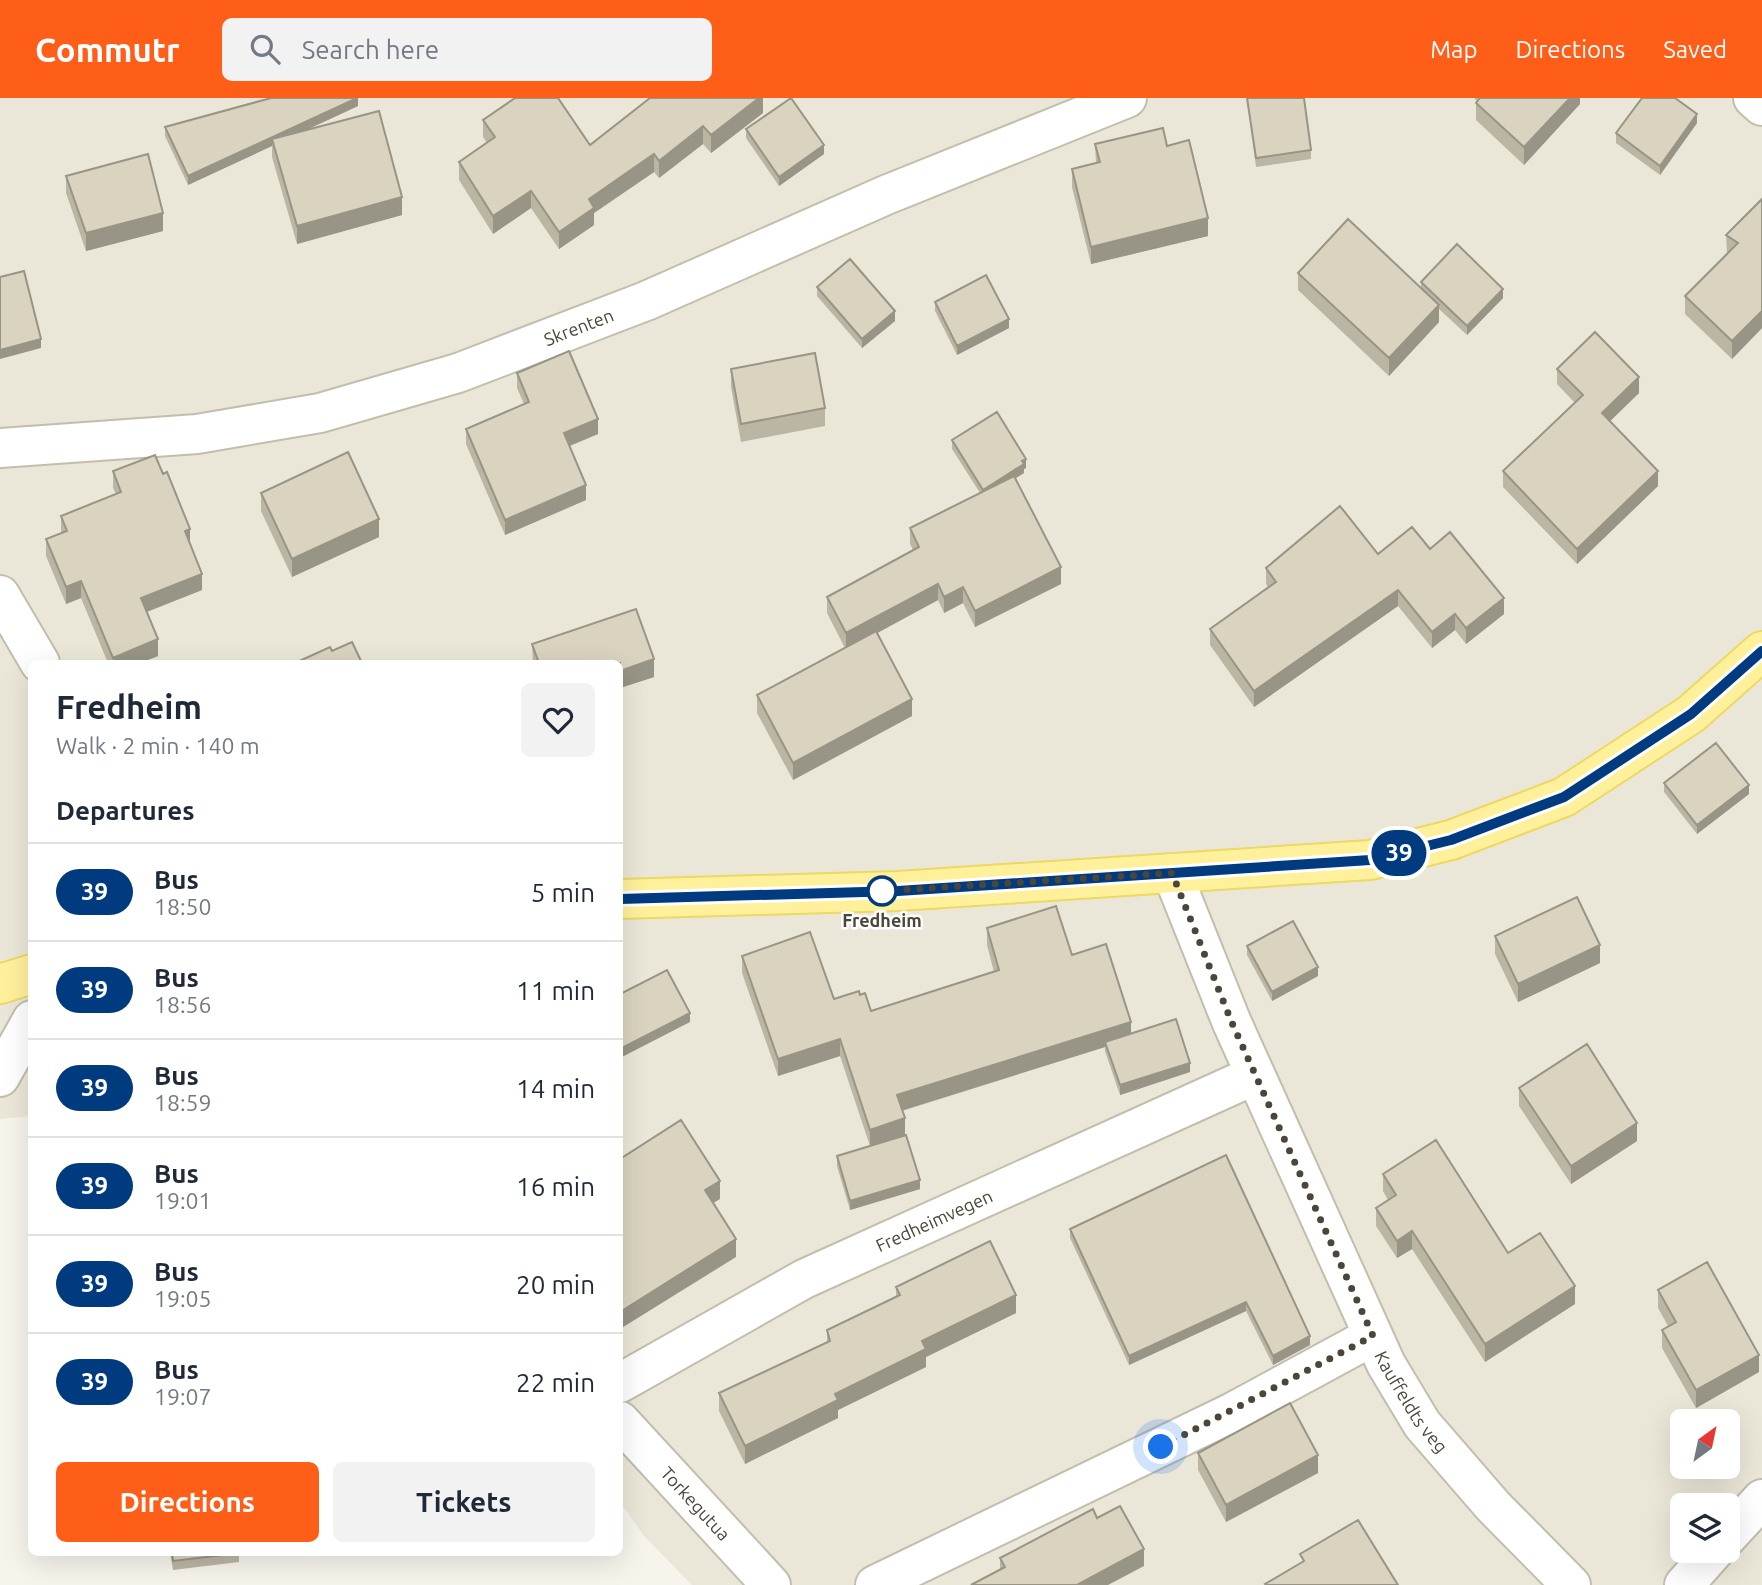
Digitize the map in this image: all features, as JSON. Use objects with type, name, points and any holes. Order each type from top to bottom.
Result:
[{"type":"main road","points":[[623,899],[898,891],[1370,860],[1451,840],[1564,797],[1691,714],[1762,651]]},
{"type":"main road","points":[[0,984],[28,975]]},
{"type":"street","name":"Skrenten","points":[[0,448],[197,434],[320,413],[458,373],[646,301],[886,195],[1127,98]]},
{"type":"street","points":[[1753,98],[1762,106]]},
{"type":"street","points":[[0,595],[38,660]]},
{"type":"street","name":"Kauffeldts veg","points":[[1172,873],[1255,1074],[1373,1336],[1422,1424],[1493,1506],[1571,1585]]},
{"type":"street","points":[[0,1077],[28,1027]]},
{"type":"street","name":"Fredheimvegen","points":[[623,1380],[816,1273],[1255,1074]]},
{"type":"street","points":[[875,1585],[1233,1412],[1373,1336]]},
{"type":"street","name":"Torkegutua","points":[[623,1424],[771,1585]]},
{"type":"street","points":[[1740,1523],[1762,1499]]},
{"type":"street","points":[[1684,1585],[1703,1563]]},
{"type":"shaded area","points":[[0,98],[1762,98],[1762,1585],[692,1585],[644,1536],[623,1506],[623,660],[28,660],[28,1116],[0,1119]]},
{"type":"building","points":[[271,98],[357,98],[188,176],[165,127]]},
{"type":"building","points":[[515,98],[558,98],[590,145],[650,98],[759,98],[711,135],[703,126],[659,161],[654,154],[589,199],[594,208],[559,232],[531,191],[493,216],[459,162],[495,137],[483,120]]},
{"type":"building","points":[[791,98],[824,145],[779,177],[746,129]]},
{"type":"building","points":[[1247,98],[1304,98],[1311,150],[1256,158]]},
{"type":"building","points":[[1480,98],[1570,98],[1524,147],[1476,103]]},
{"type":"building","points":[[1642,98],[1675,98],[1697,114],[1660,166],[1616,133]]},
{"type":"building","points":[[379,111],[402,197],[297,226],[272,139]]},
{"type":"building","points":[[1163,128],[1167,146],[1189,140],[1208,218],[1091,247],[1072,169],[1100,162],[1095,144]]},
{"type":"building","points":[[148,154],[163,213],[86,233],[66,176]]},
{"type":"building","points":[[1762,199],[1762,311],[1732,341],[1685,296],[1738,243],[1726,235]]},
{"type":"building","points":[[1348,219],[1439,305],[1389,358],[1298,273]]},
{"type":"building","points":[[1457,244],[1503,289],[1467,326],[1421,282]]},
{"type":"building","points":[[850,259],[895,311],[862,339],[817,287]]},
{"type":"building","points":[[24,271],[41,339],[0,350],[0,277]]},
{"type":"building","points":[[986,275],[1009,319],[957,346],[935,302]]},
{"type":"building","points":[[1595,332],[1639,377],[1602,413],[1658,471],[1577,549],[1503,471],[1583,395],[1557,369]]},
{"type":"building","points":[[569,351],[598,419],[564,433],[586,485],[505,520],[466,429],[529,402],[517,373]]},
{"type":"building","points":[[815,353],[825,408],[741,424],[731,369]]},
{"type":"building","points":[[997,412],[1026,459],[1022,461],[1024,464],[983,490],[952,440]]},
{"type":"building","points":[[348,452],[379,519],[292,559],[261,493]]},
{"type":"building","points":[[155,455],[163,474],[167,472],[190,529],[185,531],[202,574],[141,598],[158,639],[113,658],[81,581],[66,587],[46,539],[67,531],[61,516],[121,492],[113,471]]},
{"type":"building","points":[[1014,476],[1061,567],[975,611],[963,587],[944,597],[938,584],[846,633],[827,597],[919,547],[910,528]]},
{"type":"building","points":[[1340,506],[1378,554],[1412,527],[1430,549],[1450,532],[1504,598],[1466,628],[1455,614],[1432,632],[1398,590],[1254,691],[1210,629],[1276,582],[1266,568]]},
{"type":"building","points":[[636,609],[654,659],[623,670],[623,660],[538,660],[532,644]]},
{"type":"building","points":[[876,631],[912,699],[793,763],[757,695]]},
{"type":"building","points":[[352,642],[361,660],[302,660],[330,647],[332,651]]},
{"type":"building","points":[[1716,743],[1749,785],[1697,825],[1664,783]]},
{"type":"building","points":[[1577,897],[1600,945],[1518,984],[1495,936]]},
{"type":"building","points":[[1056,906],[1072,955],[1106,944],[1131,1022],[897,1095],[905,1118],[870,1130],[840,1039],[778,1059],[742,956],[810,932],[834,999],[859,991],[860,995],[865,993],[871,1011],[999,970],[987,928]]},
{"type":"building","points":[[1293,921],[1318,967],[1272,992],[1247,946]]},
{"type":"building","points":[[667,970],[690,1013],[623,1047],[623,992]]},
{"type":"building","points":[[1176,1019],[1190,1063],[1120,1085],[1105,1042]]},
{"type":"building","points":[[1587,1044],[1637,1123],[1571,1166],[1519,1088]]},
{"type":"building","points":[[681,1120],[720,1181],[705,1190],[736,1239],[623,1310],[623,1157]]},
{"type":"building","points":[[906,1135],[920,1180],[850,1201],[837,1156]]},
{"type":"building","points":[[1436,1140],[1508,1253],[1540,1233],[1575,1286],[1485,1344],[1412,1231],[1397,1241],[1376,1208],[1396,1195],[1383,1174]]},
{"type":"building","points":[[1226,1155],[1310,1336],[1273,1356],[1246,1302],[1129,1356],[1070,1229]]},
{"type":"building","points":[[990,1241],[1016,1295],[922,1341],[926,1349],[835,1394],[838,1400],[745,1446],[719,1393],[830,1341],[827,1330],[900,1295],[896,1287]]},
{"type":"building","points":[[1707,1262],[1759,1355],[1696,1390],[1662,1330],[1676,1322],[1658,1290]]},
{"type":"building","points":[[1290,1403],[1318,1455],[1226,1505],[1198,1453]]},
{"type":"building","points":[[1120,1506],[1144,1549],[1077,1585],[971,1585],[1005,1567],[1000,1558],[1093,1509],[1097,1518]]},
{"type":"building","points":[[1358,1520],[1398,1585],[1265,1584],[1304,1561],[1300,1554]]},
{"type":"building","points":[[172,1556],[214,1556],[173,1561]]},
{"type":"bus line","name":"39","points":[[623,899],[898,891],[1370,860],[1451,840],[1564,797],[1691,714],[1762,651]]},
{"type":"place","name":"Fredheim","points":[[882,891]]},
{"type":"route","points":[[882,891],[1172,873],[1232,1023],[1373,1336],[1233,1412],[1161,1447]]}]
